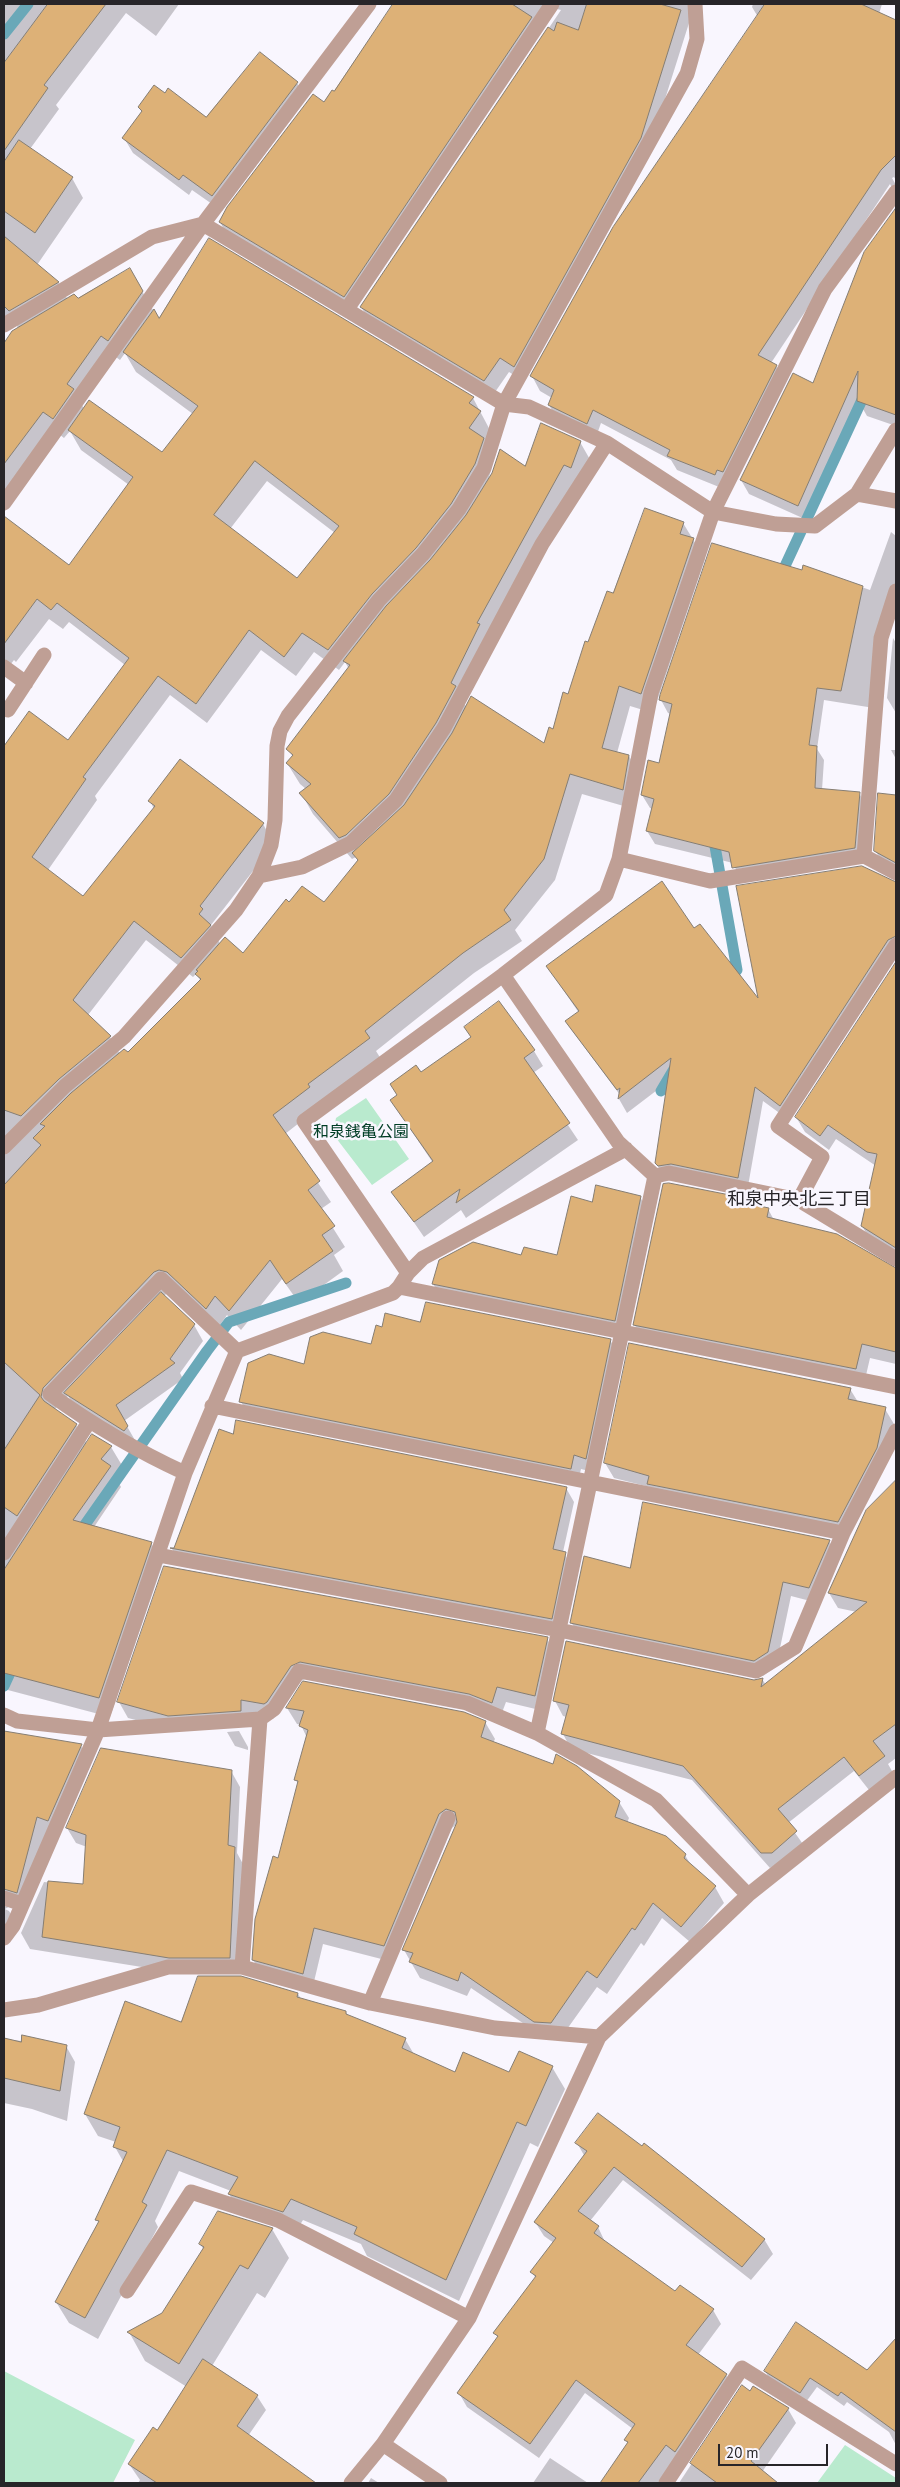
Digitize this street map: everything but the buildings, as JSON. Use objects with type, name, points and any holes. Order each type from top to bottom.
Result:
[{"type":"street","points":[[4,502],[204,224],[369,4]]},
{"type":"street","points":[[347,309],[552,4]]},
{"type":"street","points":[[4,1146],[65,1086],[124,1037],[236,910],[259,876],[270,846],[276,820],[277,746],[280,732],[288,716],[378,600],[423,554],[459,508],[484,468],[504,404],[687,74],[697,39],[694,4]]},
{"type":"street","points":[[406,1269],[304,1121],[503,974],[606,895],[619,859],[651,694],[713,512],[825,289],[896,192]]},
{"type":"street","points":[[4,325],[152,238],[204,224],[504,404],[529,408],[606,443],[713,512],[776,524],[815,526],[857,494],[896,430]]},
{"type":"street","points":[[259,876],[302,866],[351,843],[396,800],[444,728],[542,544],[606,443]]},
{"type":"street","points":[[857,494],[896,501]]},
{"type":"street","points":[[864,856],[882,638],[896,591]]},
{"type":"street","points":[[8,710],[44,655]]},
{"type":"street","points":[[4,667],[26,683]]},
{"type":"street","points":[[619,859],[710,881],[864,856],[896,873]]},
{"type":"street","points":[[799,1200],[822,1157],[778,1126],[896,945]]},
{"type":"street","points":[[503,974],[622,1146],[655,1176]]},
{"type":"street","points":[[232,1346],[392,1293],[400,1288],[406,1269],[423,1258],[622,1146]]},
{"type":"street","points":[[655,1176],[669,1173],[799,1200],[896,1259]]},
{"type":"street","points":[[537,1733],[655,1176]]},
{"type":"street","points":[[185,1473],[156,1460],[89,1422],[50,1394],[161,1279],[232,1346]]},
{"type":"street","points":[[400,1288],[896,1387]]},
{"type":"street","points":[[4,1938],[13,1926],[98,1730],[185,1473],[212,1406],[232,1346]]},
{"type":"street","points":[[212,1406],[843,1533]]},
{"type":"street","points":[[4,1553],[89,1422]]},
{"type":"street","points":[[158,1555],[559,1630],[756,1671],[795,1647],[843,1533],[896,1431]]},
{"type":"street","points":[[4,1715],[17,1721],[98,1730],[260,1719],[274,1709],[299,1672],[468,1703],[537,1733],[656,1800],[748,1895]]},
{"type":"street","points":[[242,1967],[260,1719]]},
{"type":"street","points":[[351,2483],[383,2444],[469,2318],[599,2036],[748,1895],[896,1777]]},
{"type":"street","points":[[370,2003],[448,1818]]},
{"type":"street","points":[[4,1898],[22,1904]]},
{"type":"street","points":[[4,2010],[38,2006],[168,1967],[242,1967],[370,2003],[495,2028],[599,2036]]},
{"type":"street","points":[[127,2291],[190,2192],[278,2220],[469,2318]]},
{"type":"street","points":[[666,2483],[742,2368],[896,2464]]},
{"type":"street","points":[[383,2444],[440,2483]]},
{"type":"green space","name":"和泉銭亀公園","points":[[366,1098],[409,1159],[372,1185],[333,1134],[336,1118]]},
{"type":"green space","points":[[4,2371],[135,2440],[113,2483],[4,2483]]},
{"type":"green space","points":[[845,2445],[896,2478],[896,2483],[817,2483]]},
{"type":"waterway","points":[[4,34],[28,4]]},
{"type":"waterway","points":[[779,579],[867,389]]},
{"type":"waterway","points":[[713,835],[737,970],[726,982]]},
{"type":"waterway","points":[[661,1091],[674,1069]]},
{"type":"waterway","points":[[77,1536],[229,1322],[346,1283]]},
{"type":"waterway","points":[[4,1686],[15,1662]]},
{"type":"district","name":"和泉中央北三丁目","points":[[799,1200]]}]
